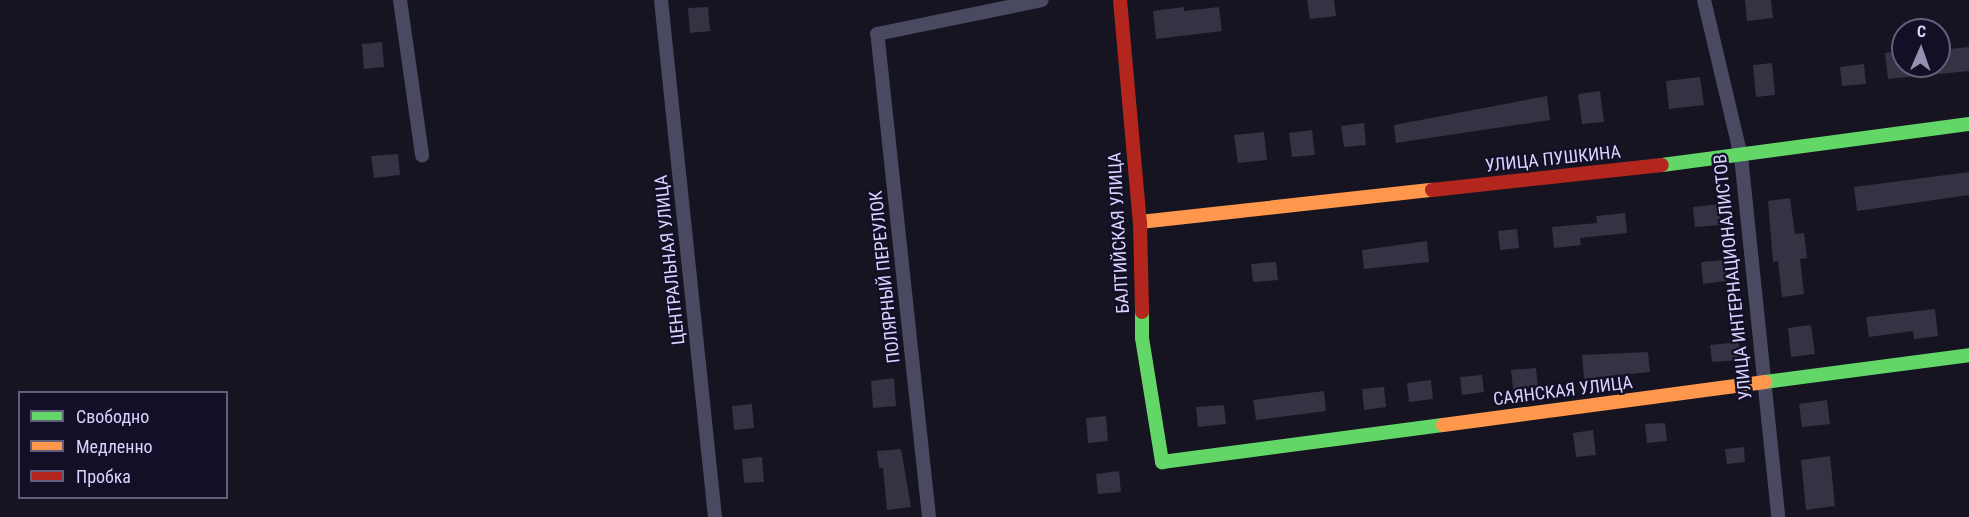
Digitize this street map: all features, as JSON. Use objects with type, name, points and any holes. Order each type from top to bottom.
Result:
[{"type":"street","points":[[400,0],[422,154]]},
{"type":"street","name":"ЦЕНТРАЛЬНАЯ УЛИЦА","points":[[661,0],[715,517]]},
{"type":"street","name":"ПОЛЯРНЫЙ ПЕРЕУЛОК","points":[[928,517],[877,34],[1042,0]]},
{"type":"street","name":"БАЛТИЙСКАЯ УЛИЦА","points":[[1120,0],[1140,222],[1142,338],[1162,462]]},
{"type":"street","name":"УЛИЦА ИНТЕРНАЦИОНАЛИСТОВ","points":[[1704,0],[1741,156],[1762,383],[1778,517]]},
{"type":"street","name":"УЛИЦА ПУШКИНА","points":[[1140,222],[1741,156],[1969,124]]},
{"type":"street","name":"САЯНСКАЯ УЛИЦА","points":[[1162,462],[1969,355]]},
{"type":"building","points":[[1307,0],[1334,0],[1336,16],[1310,19]]},
{"type":"building","points":[[1745,0],[1771,0],[1773,18],[1747,21]]},
{"type":"building","points":[[708,7],[710,31],[690,33],[688,8]]},
{"type":"building","points":[[1184,7],[1184,11],[1219,7],[1222,31],[1156,39],[1153,11]]},
{"type":"building","points":[[382,42],[384,67],[364,69],[362,44]]},
{"type":"building","points":[[1969,47],[1969,71],[1951,73],[1951,49]]},
{"type":"building","points":[[1891,52],[1891,78],[1898,78],[1888,79],[1885,53]]},
{"type":"building","points":[[1772,63],[1775,95],[1756,97],[1753,65]]},
{"type":"building","points":[[1864,64],[1866,84],[1842,86],[1840,67]]},
{"type":"building","points":[[1700,77],[1704,105],[1669,109],[1666,81]]},
{"type":"building","points":[[1600,91],[1604,122],[1582,124],[1578,94]]},
{"type":"building","points":[[1547,96],[1550,120],[1396,143],[1394,125]]},
{"type":"building","points":[[1364,123],[1366,145],[1344,147],[1341,126]]},
{"type":"building","points":[[1312,130],[1315,155],[1292,157],[1289,133]]},
{"type":"building","points":[[1264,132],[1267,160],[1238,163],[1234,135]]},
{"type":"building","points":[[398,154],[400,175],[374,178],[371,156]]},
{"type":"building","points":[[1969,172],[1969,195],[1857,211],[1854,187]]},
{"type":"building","points":[[1790,198],[1795,234],[1804,233],[1807,258],[1800,259],[1804,294],[1782,297],[1778,261],[1773,262],[1768,201]]},
{"type":"building","points":[[1719,204],[1721,225],[1695,227],[1693,207]]},
{"type":"building","points":[[1625,213],[1627,233],[1580,238],[1581,245],[1554,248],[1552,227],[1597,223],[1596,216]]},
{"type":"building","points":[[1517,229],[1519,248],[1500,250],[1498,231]]},
{"type":"building","points":[[1427,241],[1429,262],[1364,269],[1362,250]]},
{"type":"building","points":[[1724,260],[1726,281],[1703,284],[1701,262]]},
{"type":"building","points":[[1276,262],[1278,280],[1253,282],[1251,264]]},
{"type":"building","points":[[1935,309],[1938,336],[1914,339],[1913,331],[1869,337],[1866,317]]},
{"type":"building","points":[[1811,325],[1815,354],[1791,357],[1788,328]]},
{"type":"building","points":[[1739,342],[1740,360],[1712,362],[1710,345]]},
{"type":"building","points":[[1648,352],[1650,372],[1584,379],[1582,355]]},
{"type":"building","points":[[1536,368],[1538,387],[1513,389],[1511,370]]},
{"type":"building","points":[[1482,375],[1484,392],[1462,395],[1460,377]]},
{"type":"building","points":[[894,378],[896,406],[873,408],[871,381]]},
{"type":"building","points":[[1431,380],[1433,399],[1409,402],[1407,383]]},
{"type":"building","points":[[1384,387],[1386,407],[1364,410],[1362,389]]},
{"type":"building","points":[[1324,391],[1326,411],[1256,420],[1253,400]]},
{"type":"building","points":[[1827,400],[1830,424],[1802,427],[1799,404]]},
{"type":"building","points":[[752,404],[754,428],[734,430],[732,406]]},
{"type":"building","points":[[1224,405],[1226,424],[1198,427],[1196,407]]},
{"type":"building","points":[[1106,416],[1108,441],[1088,443],[1086,418]]},
{"type":"building","points":[[1665,423],[1667,441],[1647,443],[1645,424]]},
{"type":"building","points":[[1593,430],[1596,455],[1576,457],[1573,433]]},
{"type":"building","points":[[1744,447],[1745,462],[1727,464],[1725,449]]},
{"type":"building","points":[[901,449],[911,507],[887,510],[883,468],[879,468],[877,451]]},
{"type":"building","points":[[1830,456],[1835,506],[1806,510],[1801,460]]},
{"type":"building","points":[[762,457],[764,482],[744,483],[742,459]]},
{"type":"building","points":[[1119,471],[1121,492],[1098,494],[1096,474]]},
{"type":"traffic: fast","points":[[1662,165],[1969,124]]},
{"type":"traffic: fast","points":[[1142,312],[1142,338],[1162,462],[1443,425]]},
{"type":"traffic: fast","points":[[1765,382],[1969,355]]},
{"type":"traffic: slow","points":[[1140,222],[1432,190]]},
{"type":"traffic: slow","points":[[1443,425],[1765,382]]},
{"type":"traffic: jam","points":[[1120,0],[1140,222],[1142,312]]},
{"type":"traffic: jam","points":[[1432,190],[1662,165]]}]
